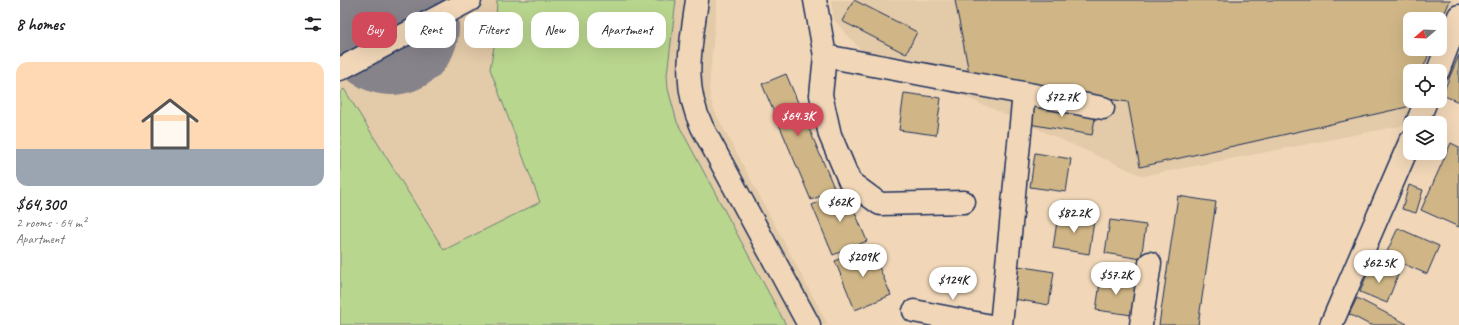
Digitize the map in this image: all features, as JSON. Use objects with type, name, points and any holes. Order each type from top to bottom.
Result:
[{"type":"street","points":[[340,69],[470,0]]},
{"type":"street","points":[[685,0],[678,48],[677,70],[678,91],[682,111],[689,129],[794,325]]},
{"type":"street","points":[[697,0],[689,69],[690,89],[694,109],[702,127],[809,325]]},
{"type":"street","points":[[816,0],[825,56],[820,95],[830,135],[850,182],[880,204],[964,202]]},
{"type":"street","points":[[1441,64],[1459,16]]},
{"type":"street","points":[[825,56],[1103,108]]},
{"type":"street","points":[[1001,325],[1024,93]]},
{"type":"street","points":[[1331,325],[1403,158]]},
{"type":"street","points":[[1141,325],[1150,263]]},
{"type":"street","points":[[914,311],[986,325]]},
{"type":"shaded area","points":[[340,0],[717,0],[709,88],[711,101],[715,112],[828,325],[340,325]]},
{"type":"shaded area","points":[[831,0],[1455,0],[1447,25],[1447,12],[1403,12],[1403,56],[1437,56],[1434,64],[1403,64],[1403,108],[1419,108],[1415,116],[1403,116],[1403,125],[1143,176],[862,51],[834,20]]},
{"type":"green space","points":[[497,0],[676,0],[667,75],[668,89],[677,122],[786,325],[340,325],[340,92],[344,89],[444,250],[540,202],[490,69],[494,48],[523,48],[523,12],[496,12]]},
{"type":"building","points":[[854,0],[917,32],[906,54],[842,21]]},
{"type":"building","points":[[955,0],[1450,0],[1445,12],[1403,12],[1403,56],[1428,56],[1425,64],[1403,64],[1403,108],[1140,167],[1128,102],[970,78]]},
{"type":"building","points":[[1459,55],[1459,102],[1447,97],[1447,83]]},
{"type":"building","points":[[786,74],[835,190],[811,200],[762,84]]},
{"type":"building","points":[[904,93],[941,98],[936,135],[899,130]]},
{"type":"building","points":[[1033,102],[1096,113],[1092,135],[1029,124]]},
{"type":"building","points":[[1451,143],[1459,147],[1459,227],[1421,210],[1443,160],[1447,160],[1447,152]]},
{"type":"building","points":[[1035,153],[1071,159],[1066,192],[1030,187]]},
{"type":"building","points":[[1409,185],[1423,190],[1416,213],[1402,209]]},
{"type":"building","points":[[846,191],[867,241],[833,255],[812,205]]},
{"type":"building","points":[[1178,196],[1216,202],[1198,325],[1159,325]]},
{"type":"building","points":[[1058,215],[1094,221],[1089,254],[1053,248]]},
{"type":"building","points":[[1110,220],[1146,225],[1141,259],[1105,253]]},
{"type":"building","points":[[1398,228],[1439,246],[1427,274],[1385,256]]},
{"type":"building","points":[[870,246],[891,295],[855,310],[835,261]]},
{"type":"building","points":[[1371,264],[1398,275],[1387,303],[1360,292]]},
{"type":"building","points":[[1018,266],[1054,272],[1049,305],[1014,299]]},
{"type":"building","points":[[1101,276],[1136,282],[1132,315],[1096,310]]},
{"type":"building","points":[[1357,298],[1407,324],[1370,325],[1349,314]]},
{"type":"taxiway","points":[[340,7],[351,0]]},
{"type":"runway","points":[[377,0],[383,12]]}]
